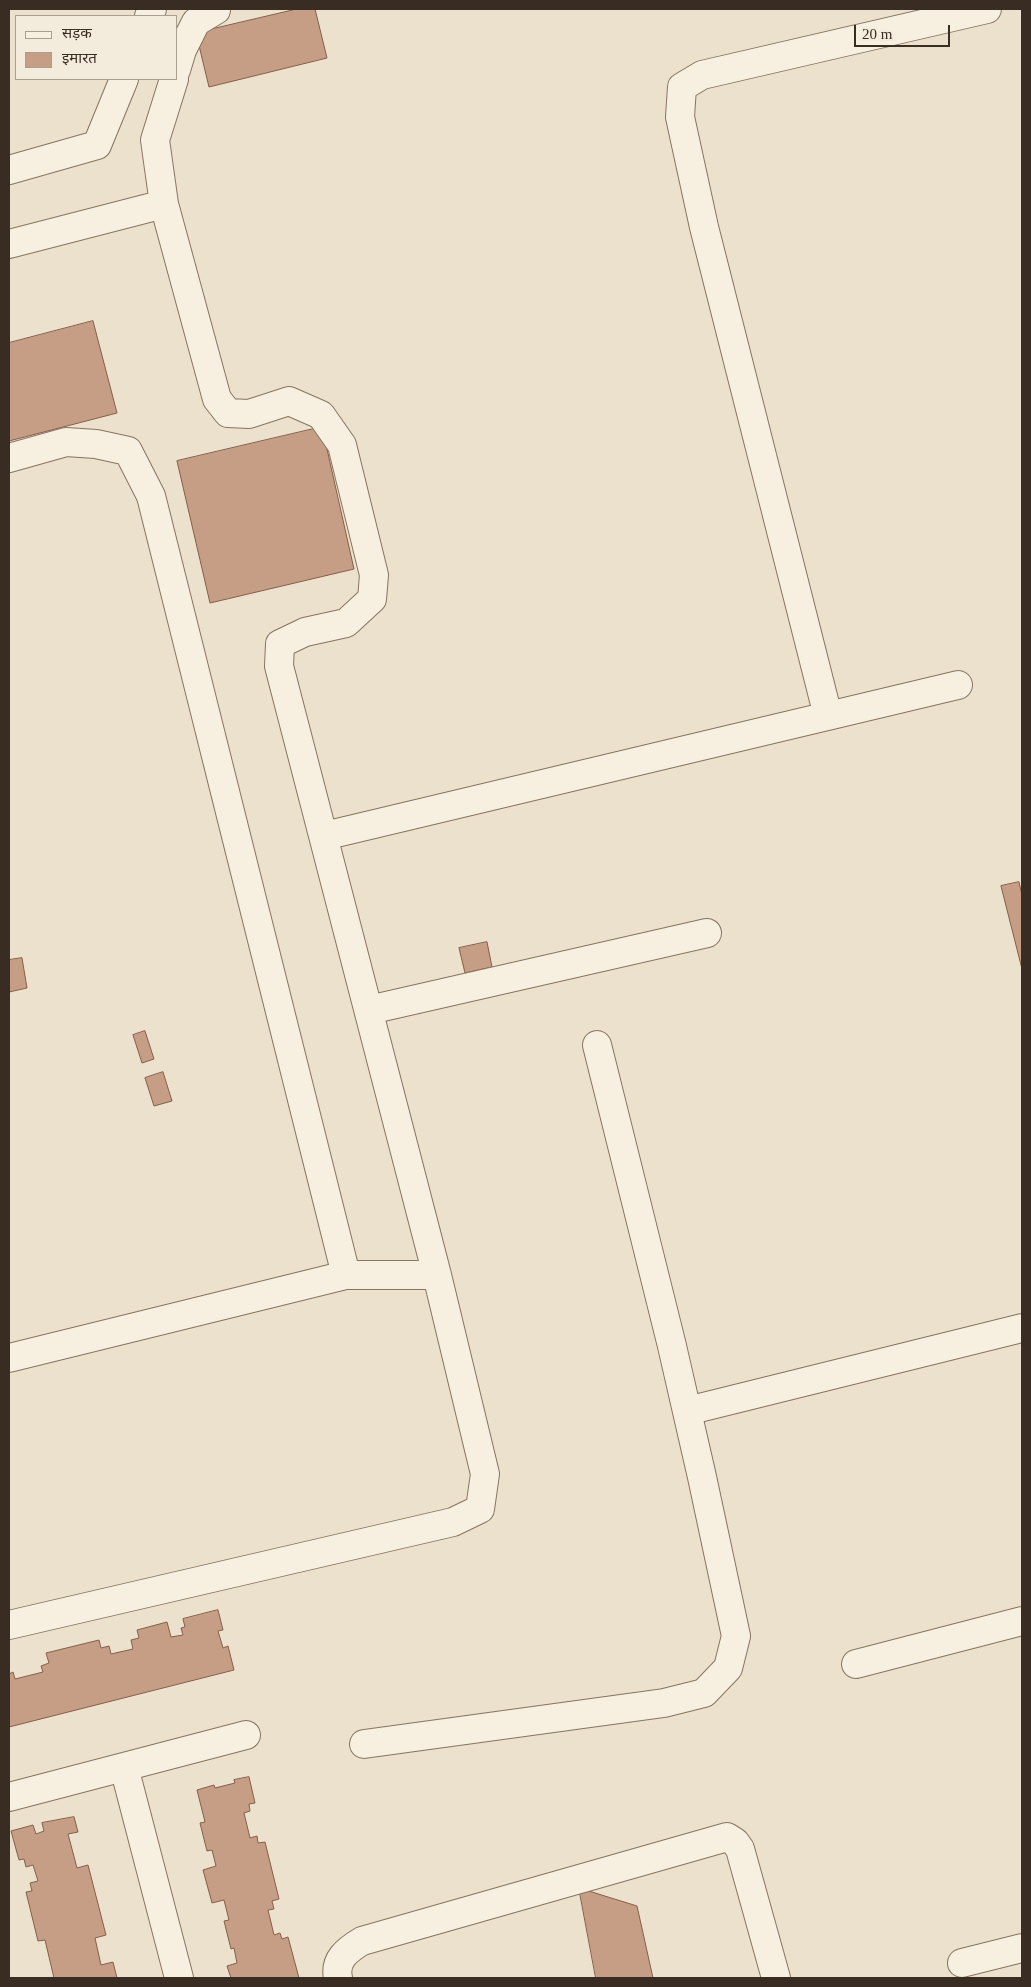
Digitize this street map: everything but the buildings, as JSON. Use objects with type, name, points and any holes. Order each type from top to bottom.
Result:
[{"type":"street","points":[[178,63],[182,50],[196,22],[216,9]]},
{"type":"street","points":[[828,716],[704,227],[680,117],[682,87],[702,75],[987,9]]},
{"type":"street","points":[[9,170],[97,145],[124,80]]},
{"type":"street","points":[[9,1625],[453,1522],[480,1509],[485,1474],[437,1275],[279,666],[280,644],[305,632],[346,623],[372,599],[374,575],[342,445],[321,415],[289,401],[249,414],[228,413],[217,399],[164,204],[155,140],[174,80]]},
{"type":"street","points":[[9,244],[164,204]]},
{"type":"street","points":[[9,458],[66,442],[96,444],[128,451],[151,496],[346,1275]]},
{"type":"street","points":[[324,836],[958,685]]},
{"type":"street","points":[[369,1010],[707,933]]},
{"type":"street","points":[[364,1744],[664,1703],[704,1693],[728,1668],[736,1636],[687,1411],[597,1045]]},
{"type":"street","points":[[9,1358],[346,1275],[437,1275]]},
{"type":"street","points":[[687,1411],[1022,1328]]},
{"type":"street","points":[[856,1664],[1022,1621]]},
{"type":"street","points":[[9,1797],[246,1735]]},
{"type":"street","points":[[124,1767],[179,1978]]},
{"type":"street","points":[[338,1978],[338,1962],[348,1949],[362,1941],[728,1837],[740,1849],[776,1978]]},
{"type":"street","points":[[962,1963],[1022,1948]]}]
